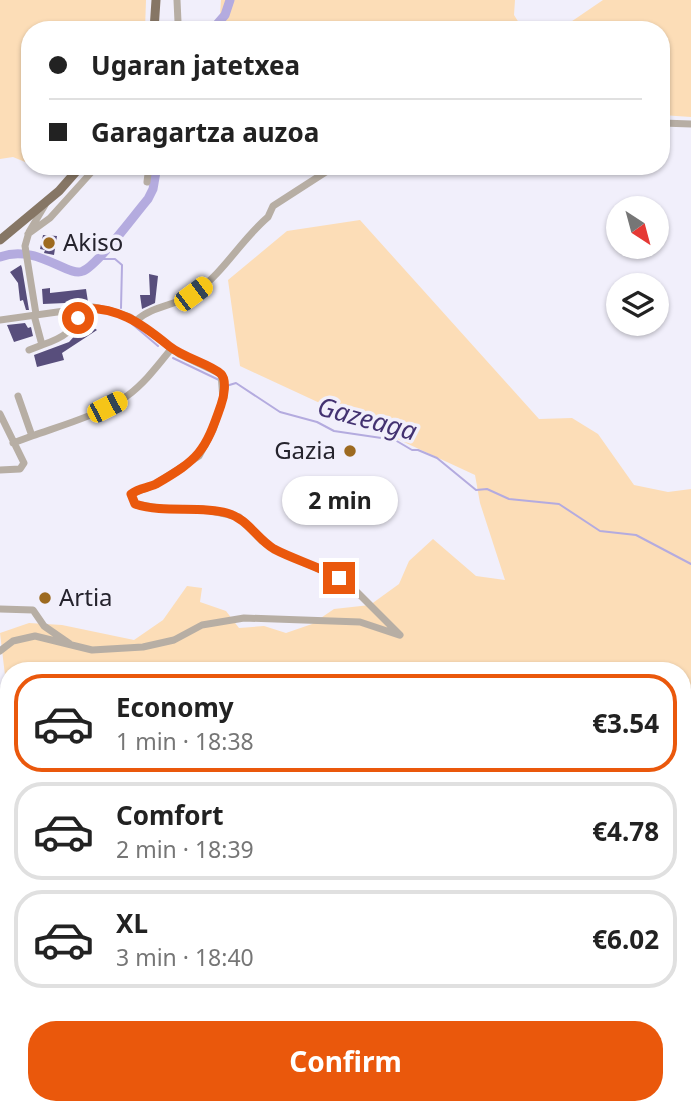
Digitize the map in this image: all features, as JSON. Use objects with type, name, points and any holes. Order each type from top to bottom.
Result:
[{"type":"main road","points":[[155,21],[156,0]]},
{"type":"main road","points":[[0,240],[47,200],[71,175]]},
{"type":"street","points":[[177,0],[178,21]]},
{"type":"street","points":[[670,123],[691,124]]},
{"type":"street","points":[[28,234],[50,218],[89,175]]},
{"type":"street","points":[[147,182],[148,175]]},
{"type":"street","points":[[136,320],[152,310],[181,301],[207,284],[268,217],[273,206],[321,175]]},
{"type":"street","points":[[42,345],[25,253],[28,234],[47,200]]},
{"type":"street","points":[[0,320],[93,307],[112,311],[136,320],[172,348],[221,374],[223,399],[213,430],[199,456],[152,486],[136,490],[131,494],[135,504],[164,509],[202,509],[239,517],[262,541],[276,550],[318,566],[354,589],[400,635],[370,624],[349,621],[244,618],[202,625],[174,640],[151,646],[97,649],[35,636],[13,641],[0,651]]},
{"type":"street","points":[[29,350],[56,340],[71,330],[78,318],[78,309]]},
{"type":"street","points":[[13,443],[101,410],[127,396],[172,348]]},
{"type":"street","points":[[18,396],[32,436]]},
{"type":"street","points":[[0,414],[13,443],[24,458],[23,467],[0,470]]},
{"type":"street","points":[[0,609],[33,610],[44,626],[70,644]]},
{"type":"shaded area","points":[[0,0],[146,0],[145,21],[21,21],[21,160],[13,157],[0,159]]},
{"type":"shaded area","points":[[221,0],[515,0],[514,15],[518,21],[220,21]]},
{"type":"shaded area","points":[[603,0],[691,0],[691,117],[670,116],[670,21],[572,21]]},
{"type":"shaded area","points":[[360,220],[539,419],[572,418],[598,434],[634,485],[668,492],[691,489],[691,662],[3,662],[0,633],[29,623],[62,625],[134,640],[163,620],[187,586],[202,588],[200,602],[226,611],[239,628],[264,626],[286,633],[312,624],[334,609],[370,605],[399,584],[409,561],[433,539],[476,576],[505,580],[480,503],[475,475],[240,366],[228,280],[287,231]]},
{"type":"building","name":"Akiso","points":[[43,235],[57,236],[54,255],[44,253],[45,250],[40,249]]},
{"type":"building","points":[[21,265],[29,310],[26,310],[23,300],[20,301],[18,283],[10,272]]},
{"type":"building","points":[[149,274],[158,276],[155,303],[142,309],[140,295],[150,295]]},
{"type":"building","points":[[50,288],[50,293],[86,289],[88,302],[43,304],[42,289]]},
{"type":"building","points":[[87,316],[97,318],[94,328],[97,330],[62,353],[64,360],[37,367],[34,355],[69,342],[81,329]]},
{"type":"building","points":[[25,323],[28,328],[31,327],[33,336],[14,342],[7,325]]},
{"type":"waterway","points":[[220,21],[230,0]]},
{"type":"waterway","name":"Gazeaga","points":[[0,257],[26,254],[69,270],[83,271],[107,250],[148,199],[155,175]]},
{"type":"waterway","name":"Gazeaga","points":[[97,259],[115,259],[122,265],[121,308]]},
{"type":"waterway","name":"Gazeaga","points":[[131,323],[158,346]]},
{"type":"waterway","name":"Gazeaga","points":[[173,358],[219,380]]},
{"type":"waterway","name":"Gazeaga","points":[[226,386],[236,383],[280,412],[317,422],[334,431],[395,440],[412,450],[437,458],[476,490],[487,489],[509,499],[559,504],[600,531],[636,535],[691,564]]},
{"type":"place","name":"Akiso","points":[[49,243]]},
{"type":"place","name":"Gazia","points":[[350,451]]},
{"type":"place","name":"Artia","points":[[45,598]]},
{"type":"route","points":[[78,318],[78,309],[93,307],[130,317],[179,354],[207,366],[221,374],[224,379],[223,399],[213,430],[199,456],[152,486],[136,490],[131,494],[135,504],[164,509],[202,509],[239,517],[262,541],[276,550],[318,566],[339,578]]}]
